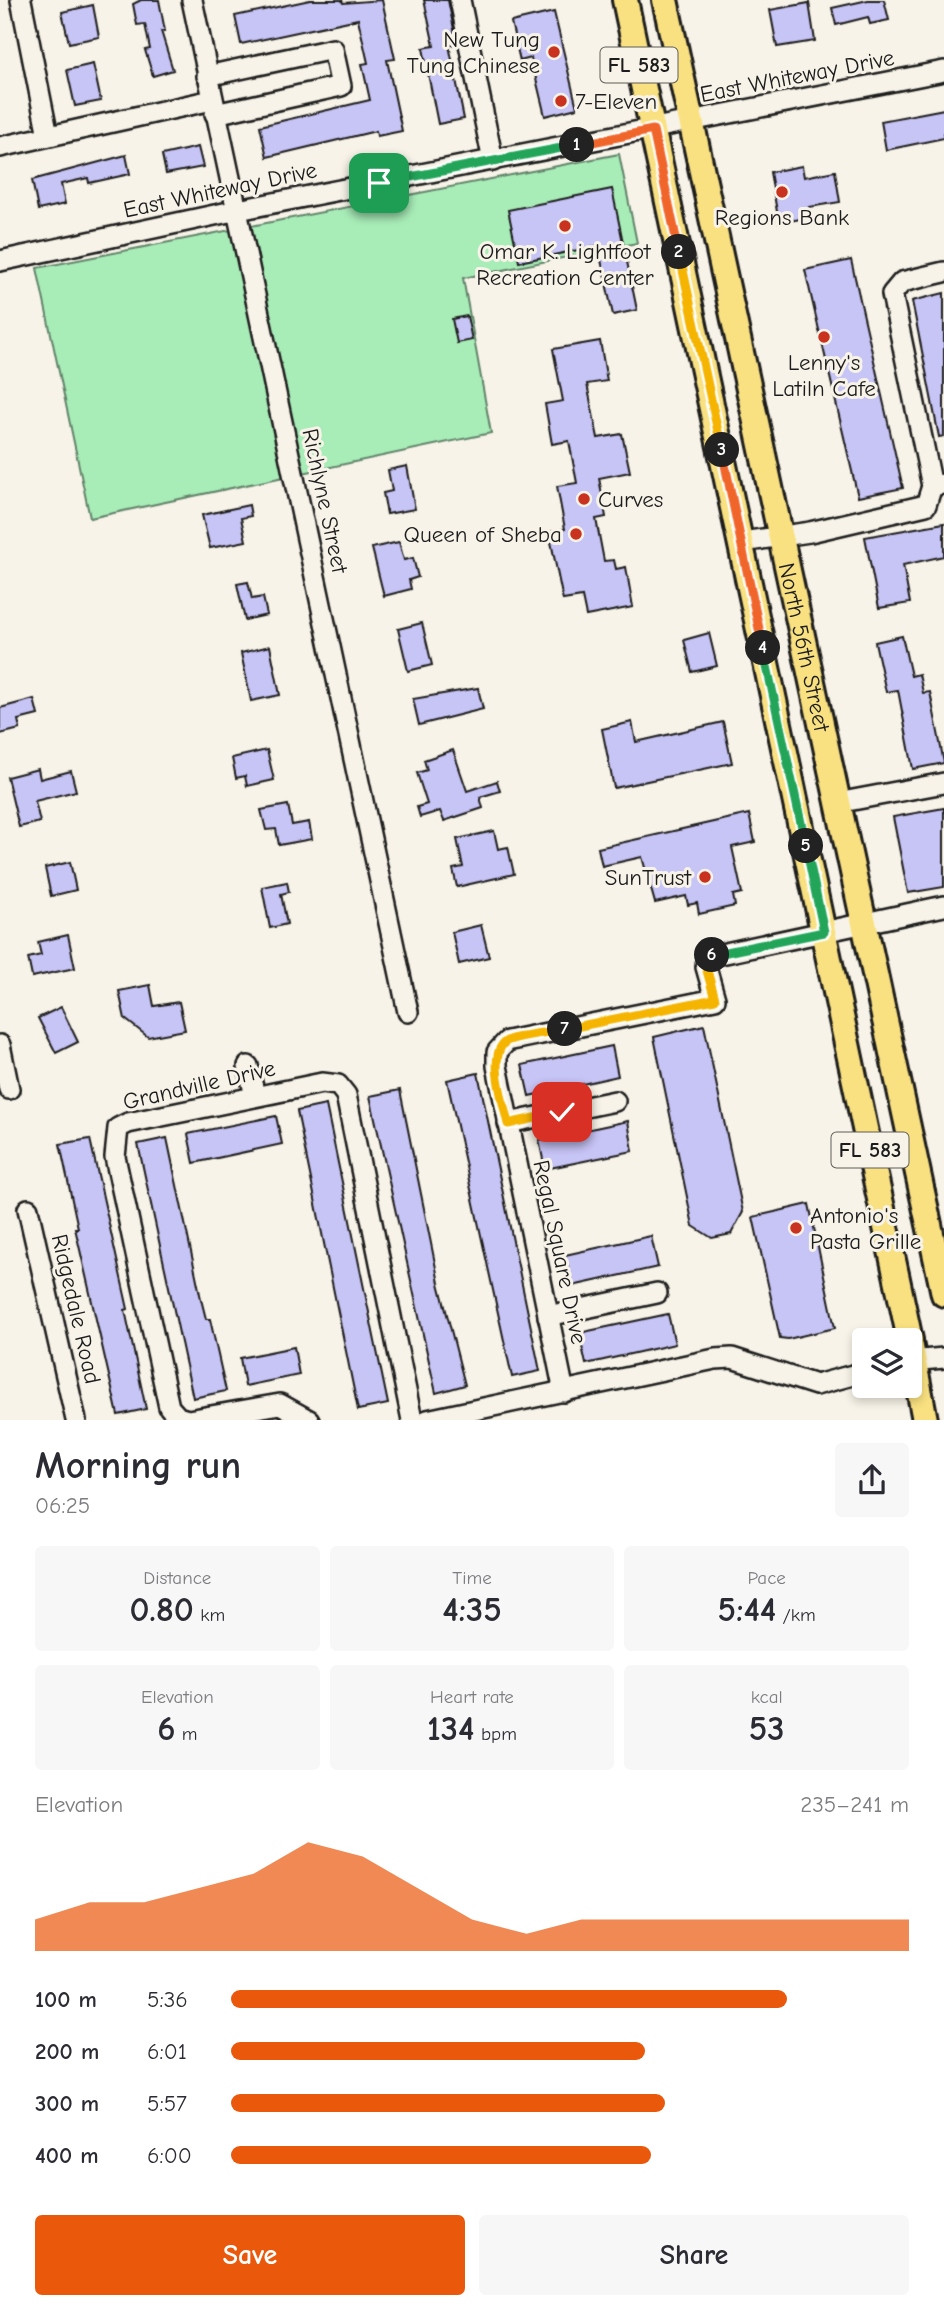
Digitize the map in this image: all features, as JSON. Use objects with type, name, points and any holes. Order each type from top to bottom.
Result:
[{"type":"main road","name":"North 56th Street","points":[[625,0],[742,542],[906,1328]]},
{"type":"main road","name":"North 56th Street","points":[[666,0],[944,1294]]},
{"type":"main road","points":[[682,264],[721,258]]},
{"type":"main road","points":[[688,292],[726,284]]},
{"type":"main road","points":[[736,517],[775,508]]},
{"type":"main road","name":"North 56th Street","points":[[921,1398],[925,1420]]},
{"type":"street","points":[[21,0],[48,136]]},
{"type":"street","name":"Richlyne Street","points":[[192,0],[408,1012]]},
{"type":"street","points":[[460,0],[493,161]]},
{"type":"street","points":[[0,147],[48,136],[341,86],[333,49],[207,76]]},
{"type":"street","name":"East Whiteway Drive","points":[[0,261],[238,210],[944,71]]},
{"type":"street","points":[[742,542],[926,505],[938,485],[892,294],[902,282],[944,272]]},
{"type":"street","points":[[837,803],[944,783]]},
{"type":"street","points":[[824,932],[944,906]]},
{"type":"street","name":"Regal Square Drive","points":[[564,1392],[508,1124],[497,1066],[497,1052],[507,1041],[715,999],[706,967],[707,957],[824,932]]},
{"type":"street","points":[[0,1045],[9,1089]]},
{"type":"street","points":[[248,1066],[255,1096]]},
{"type":"street","name":"Grandville Drive","points":[[309,1420],[281,1404],[188,1420],[178,1418],[169,1407],[115,1157],[118,1128],[128,1123],[255,1096],[322,1083],[338,1085],[346,1095],[412,1420]]},
{"type":"street","points":[[508,1124],[615,1101]]},
{"type":"street","name":"Ridgedale Road","points":[[28,1209],[76,1420]]},
{"type":"street","points":[[548,1316],[657,1293]]},
{"type":"street","points":[[922,1353],[944,1358]]},
{"type":"street","points":[[427,1420],[715,1359],[732,1358],[817,1385],[852,1375]]},
{"type":"green space","points":[[619,154],[637,243],[463,278],[491,433],[90,518],[37,268]]},
{"type":"building","points":[[141,0],[159,0],[165,31],[161,31],[173,70],[153,76],[145,50],[150,49],[145,24],[137,25],[133,4]]},
{"type":"building","points":[[310,0],[342,0],[343,3],[382,0],[395,59],[387,60],[402,131],[377,136],[376,131],[267,157],[260,126],[370,100],[362,64],[368,63],[358,19],[241,44],[235,16]]},
{"type":"building","points":[[424,0],[448,0],[457,44],[449,45],[464,119],[438,124],[423,48],[434,46]]},
{"type":"building","points":[[868,0],[884,0],[889,20],[870,24],[868,17],[836,25],[832,8]]},
{"type":"building","points":[[809,3],[815,41],[777,47],[770,10]]},
{"type":"building","points":[[93,5],[99,37],[69,43],[62,12]]},
{"type":"building","points":[[554,12],[577,108],[545,116],[531,58],[520,61],[511,22]]},
{"type":"building","points":[[93,64],[101,101],[75,106],[67,70]]},
{"type":"building","points":[[944,109],[944,138],[886,150],[881,121]]},
{"type":"building","points":[[198,147],[203,167],[166,174],[162,155]]},
{"type":"building","points":[[126,155],[130,174],[89,183],[88,178],[61,184],[65,204],[38,210],[32,180]]},
{"type":"building","points":[[802,166],[804,177],[835,171],[840,202],[809,207],[811,217],[779,223],[770,172]]},
{"type":"building","name":"Omar K. Lightfoot Recreation Center","points":[[612,189],[637,310],[613,315],[598,246],[519,262],[508,210]]},
{"type":"building","points":[[851,260],[903,488],[858,497],[805,270]]},
{"type":"building","points":[[944,293],[944,436],[939,437],[912,301]]},
{"type":"building","points":[[467,316],[472,340],[457,343],[452,319]]},
{"type":"building","points":[[600,341],[607,381],[587,384],[598,438],[622,434],[630,472],[599,478],[606,517],[596,519],[604,561],[614,560],[616,569],[626,567],[633,607],[586,616],[582,597],[563,600],[549,532],[565,529],[557,486],[577,483],[569,441],[552,444],[545,404],[563,401],[553,349]]},
{"type":"building","points":[[407,466],[415,509],[387,514],[383,493],[392,491],[388,470]]},
{"type":"building","points":[[249,505],[251,516],[241,518],[246,541],[210,548],[202,515]]},
{"type":"building","points":[[944,523],[944,556],[903,565],[910,603],[879,608],[865,537]]},
{"type":"building","points":[[399,542],[404,560],[413,558],[418,577],[409,580],[411,589],[384,596],[372,548]]},
{"type":"building","points":[[248,582],[252,599],[263,597],[267,615],[245,620],[237,584]]},
{"type":"building","points":[[422,623],[432,665],[408,671],[398,629]]},
{"type":"building","points":[[709,633],[717,666],[692,672],[684,640]]},
{"type":"building","points":[[902,636],[911,676],[919,674],[923,693],[930,692],[944,763],[913,769],[898,690],[886,692],[875,642]]},
{"type":"building","points":[[270,646],[280,695],[251,701],[241,653]]},
{"type":"building","points":[[478,688],[483,709],[419,725],[413,699]]},
{"type":"building","points":[[34,699],[38,715],[18,720],[20,729],[0,734],[0,708]]},
{"type":"building","points":[[632,722],[636,742],[723,722],[732,763],[614,788],[602,729]]},
{"type":"building","points":[[267,750],[274,780],[247,786],[245,776],[236,778],[232,758]]},
{"type":"building","points":[[453,750],[467,791],[497,781],[500,791],[480,797],[483,808],[444,821],[440,811],[420,817],[417,807],[427,804],[417,773],[427,770],[424,760]]},
{"type":"building","points":[[38,769],[40,779],[71,771],[76,791],[35,801],[40,822],[19,827],[7,777]]},
{"type":"building","points":[[288,805],[292,825],[309,822],[312,839],[279,845],[276,829],[266,830],[261,810]]},
{"type":"building","points":[[944,808],[944,887],[908,893],[893,817]]},
{"type":"building","points":[[749,814],[755,842],[732,847],[742,893],[733,895],[735,906],[699,914],[697,903],[688,905],[686,896],[655,903],[642,857],[602,866],[598,848]]},
{"type":"building","points":[[494,831],[498,849],[508,847],[514,874],[457,887],[453,869],[463,867],[457,839]]},
{"type":"building","points":[[70,862],[76,890],[51,896],[45,868]]},
{"type":"building","points":[[287,882],[289,892],[281,894],[287,924],[270,928],[262,887]]},
{"type":"building","points":[[481,925],[489,957],[459,964],[452,932]]},
{"type":"building","points":[[68,935],[75,968],[32,977],[28,958],[41,955],[38,942]]},
{"type":"building","points":[[150,985],[154,1006],[179,1002],[185,1030],[148,1037],[125,1019],[119,991]]},
{"type":"building","points":[[61,1007],[78,1042],[56,1053],[38,1018]]},
{"type":"building","points":[[704,1025],[743,1212],[731,1234],[712,1238],[693,1226],[654,1037]]},
{"type":"building","points":[[612,1046],[618,1076],[529,1096],[522,1065]]},
{"type":"building","points":[[478,1073],[540,1371],[512,1377],[447,1080]]},
{"type":"building","points":[[400,1090],[439,1283],[465,1385],[436,1393],[370,1096]]},
{"type":"building","points":[[326,1105],[388,1404],[358,1410],[297,1111]]},
{"type":"building","points":[[276,1116],[282,1144],[194,1163],[188,1134]]},
{"type":"building","points":[[628,1121],[633,1151],[545,1169],[539,1140]]},
{"type":"building","points":[[167,1138],[201,1299],[206,1319],[210,1319],[226,1391],[193,1398],[138,1144]]},
{"type":"building","points":[[90,1139],[128,1309],[125,1310],[146,1409],[118,1415],[75,1228],[78,1228],[60,1144]]},
{"type":"building","points":[[809,1204],[835,1328],[788,1339],[780,1338],[753,1217]]},
{"type":"building","points":[[651,1236],[658,1267],[572,1286],[565,1255]]},
{"type":"building","points":[[668,1314],[675,1344],[586,1364],[579,1333]]},
{"type":"building","points":[[294,1347],[299,1375],[245,1386],[240,1358]]},
{"type":"place","name":"New Tung Tung Chinese","points":[[554,52]]},
{"type":"place","name":"7-Eleven","points":[[561,101]]},
{"type":"place","name":"Regions Bank","points":[[782,192]]},
{"type":"place","name":"Omar K. Lightfoot Recreation Center","points":[[565,226]]},
{"type":"place","name":"Lenny's Latiln Cafe","points":[[824,337]]},
{"type":"place","name":"Curves","points":[[584,499]]},
{"type":"place","name":"Queen of Sheba","points":[[576,534]]},
{"type":"place","name":"SunTrust","points":[[705,877]]},
{"type":"place","name":"Antonio's Pasta Grille","points":[[796,1228]]},
{"type":"route","points":[[379,183],[653,130],[824,932],[707,957],[706,967],[715,999],[507,1041],[497,1052],[497,1066],[508,1124],[562,1112]]}]
